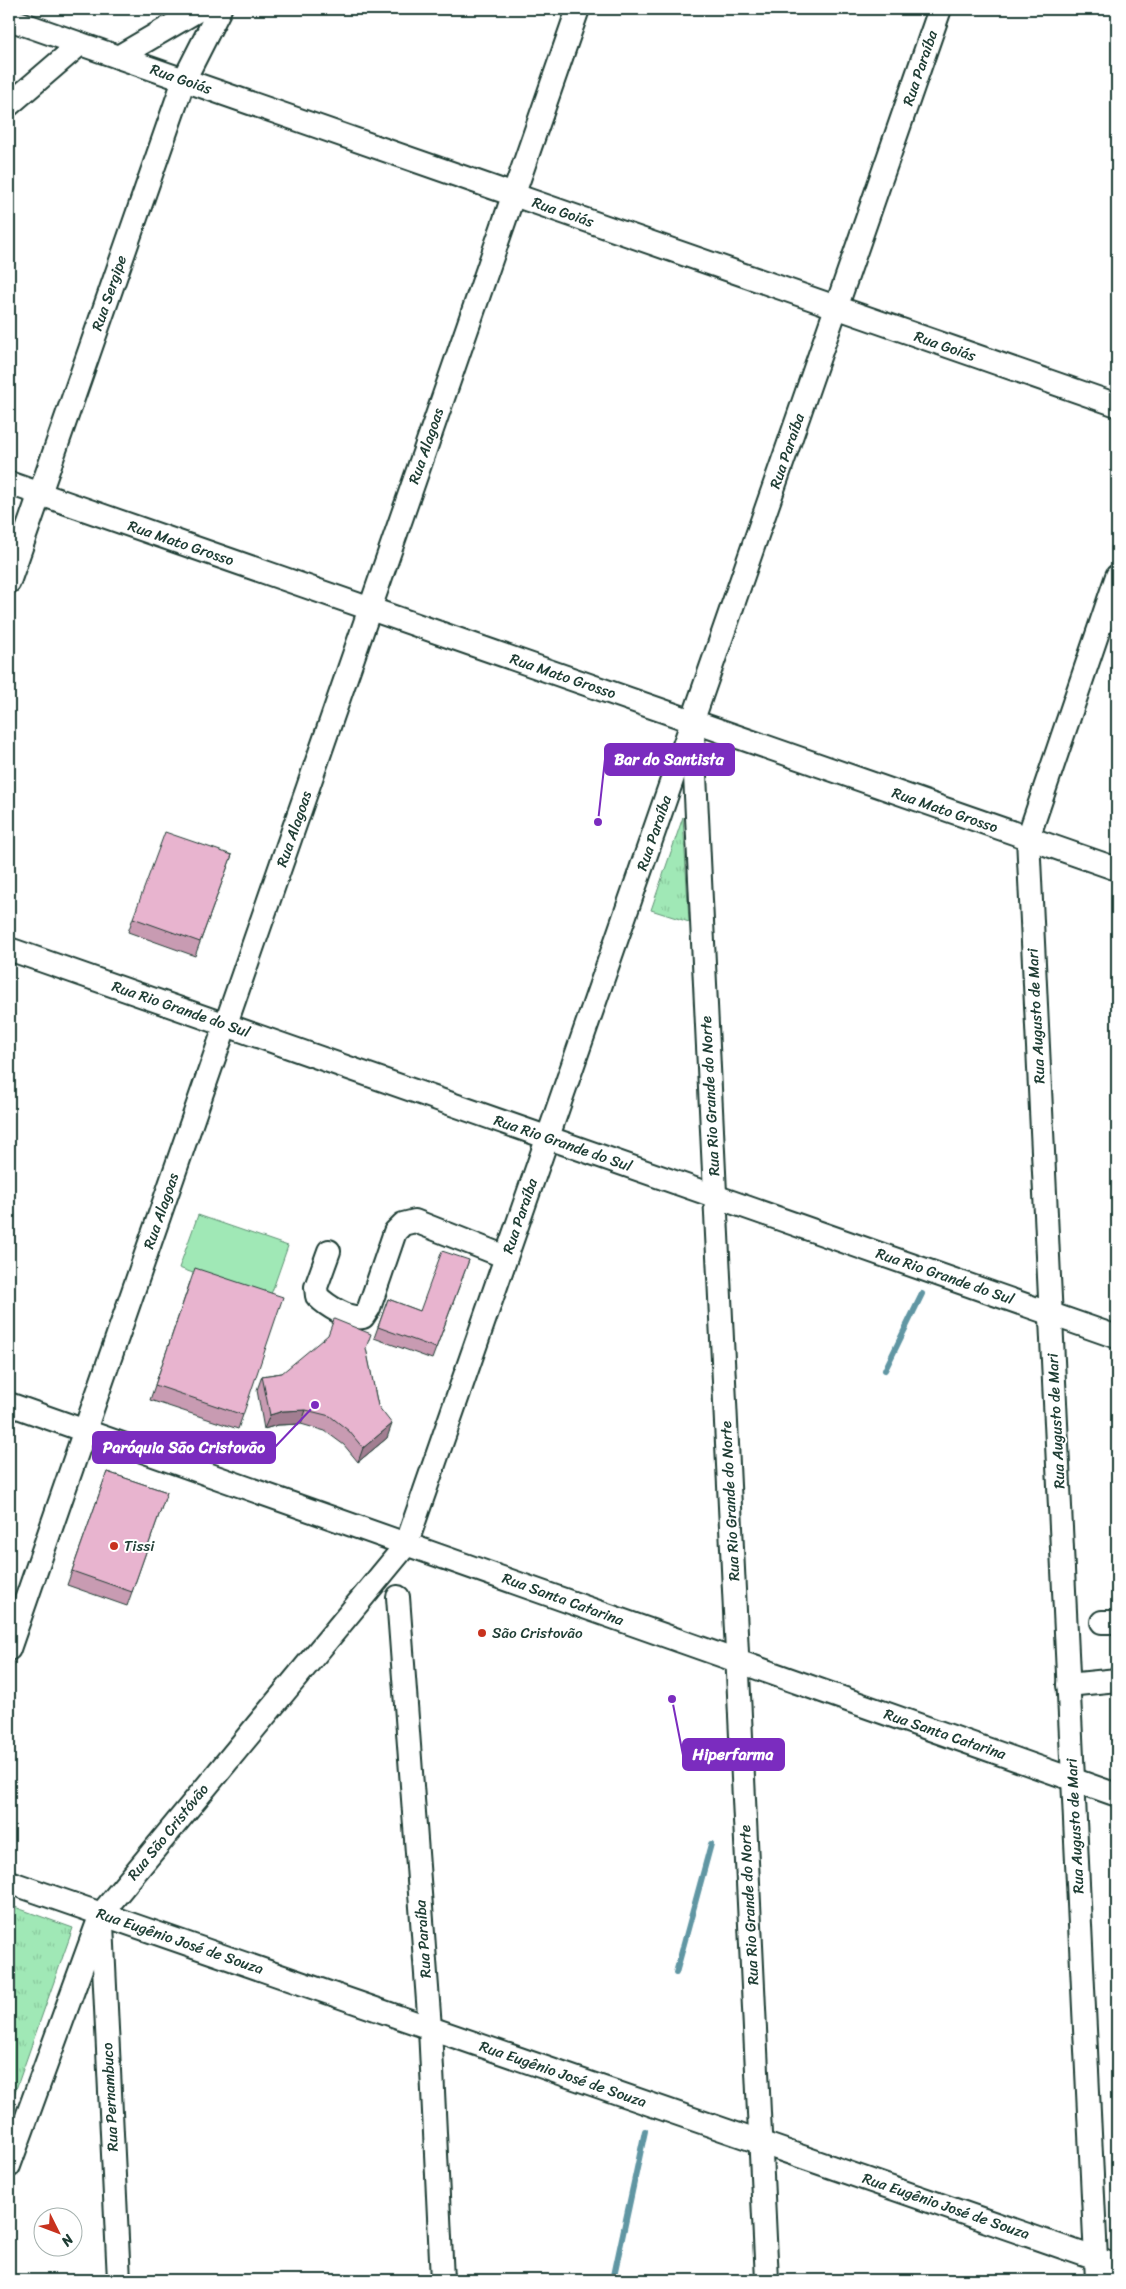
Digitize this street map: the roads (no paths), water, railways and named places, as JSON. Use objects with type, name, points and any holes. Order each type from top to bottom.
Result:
[{"type":"street","points":[[118,57],[200,9]]},
{"type":"street","name":"Rua Sergipe","points":[[9,582],[184,80],[220,9]]},
{"type":"street","name":"Rua Alagoas","points":[[9,1649],[578,9]]},
{"type":"street","name":"Rua Paraíba","points":[[406,1544],[940,9]]},
{"type":"street","name":"Rua Goiás","points":[[9,19],[1117,405]]},
{"type":"street","points":[[9,105],[80,44]]},
{"type":"street","name":"Rua Mato Grosso","points":[[9,483],[1117,869]]},
{"type":"street","name":"Rua Augusto de Mari","points":[[1096,2270],[1028,838],[1117,576]]},
{"type":"street","name":"Rua Rio Grande do Norte","points":[[692,722],[767,2280]]},
{"type":"street","name":"Rua Rio Grande do Sul","points":[[9,949],[1117,1337]]},
{"type":"street","points":[[329,1251],[316,1287],[317,1296],[324,1303],[356,1318],[363,1317],[369,1308],[395,1232],[403,1224],[415,1221],[506,1257]]},
{"type":"street","name":"Rua Santa Catarina","points":[[9,1404],[1117,1795]]},
{"type":"street","name":"Rua São Cristóvão","points":[[9,2166],[101,1914],[406,1544]]},
{"type":"street","name":"Rua Paraíba","points":[[398,1597],[430,2028],[442,2280]]},
{"type":"street","points":[[1068,1685],[1117,1680]]},
{"type":"street","name":"Rua Eugênio José de Souza","points":[[9,1882],[760,2142],[1096,2270],[1117,2266]]},
{"type":"street","name":"Rua Pernambuco","points":[[101,1914],[119,2280]]},
{"type":"waterway","points":[[885,1370],[922,1294]]},
{"type":"waterway","points":[[676,1973],[711,1844]]},
{"type":"waterway","points":[[613,2280],[645,2131]]},
{"type":"place","name":"Bar do Santista","points":[[598,822]]},
{"type":"place","name":"Paróquia São Cristovão","points":[[315,1405]]},
{"type":"place","name":"Tissi","points":[[114,1546]]},
{"type":"place","name":"São Cristovão","points":[[482,1633]]},
{"type":"place","name":"Hiperfarma","points":[[672,1699]]}]
